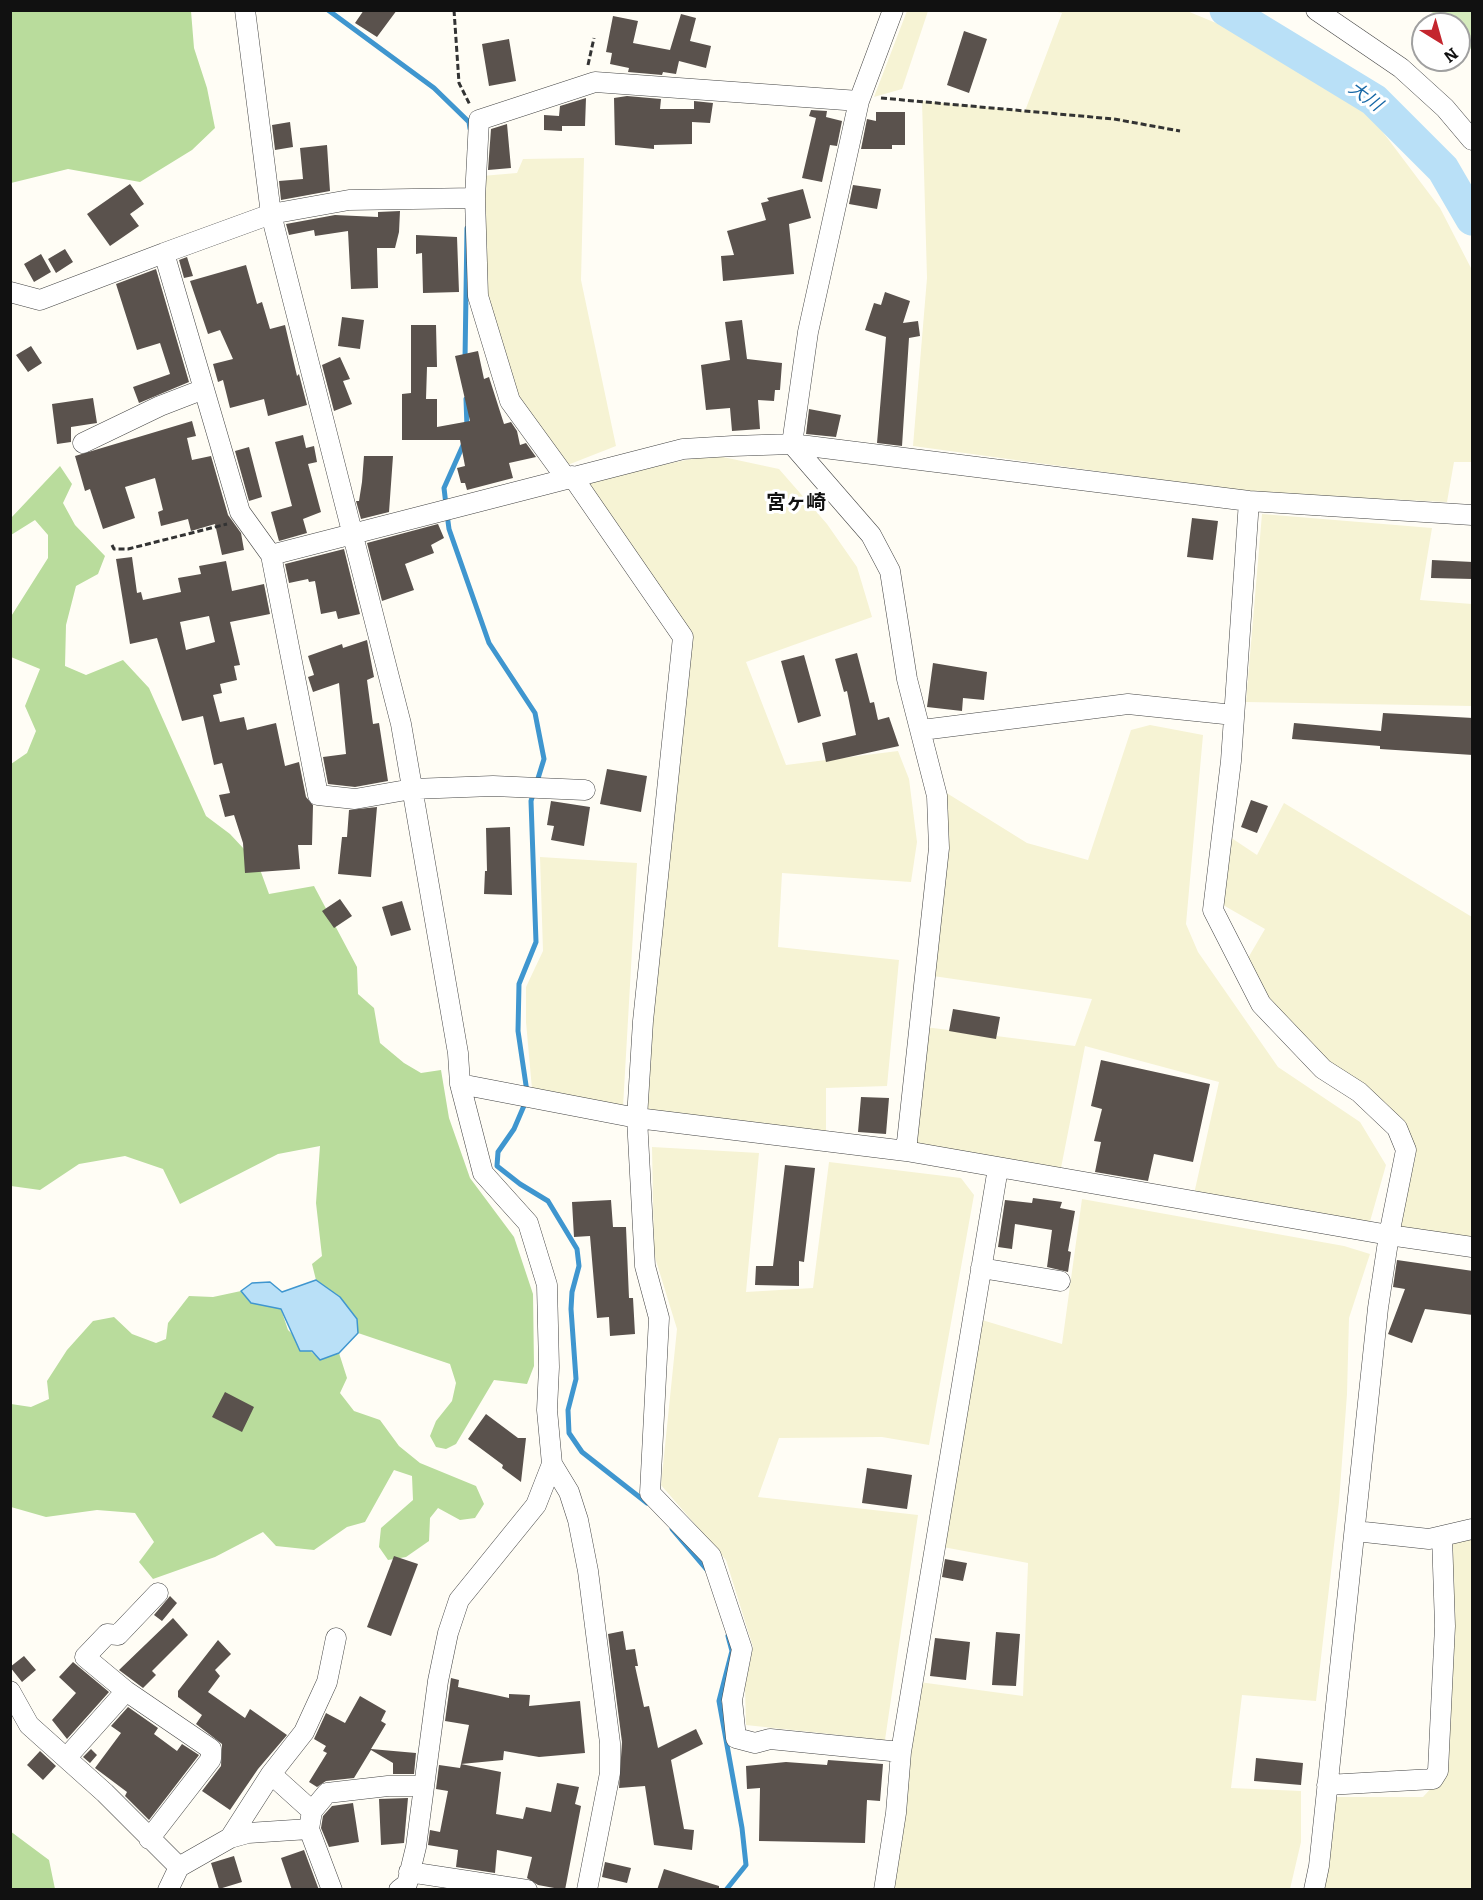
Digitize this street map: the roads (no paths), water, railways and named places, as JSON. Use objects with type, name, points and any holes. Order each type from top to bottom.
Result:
[{"type":"street","points":[[245,10],[272,214],[401,724],[458,1053],[460,1084],[483,1173],[528,1223],[547,1285],[549,1367],[547,1410],[552,1464],[569,1492],[578,1520],[588,1572],[610,1743],[610,1773],[587,1890]]},
{"type":"street","points":[[893,10],[859,98],[808,332],[792,444],[871,535],[890,571],[907,679],[922,730],[937,796],[939,848],[906,1151]]},
{"type":"street","points":[[1316,10],[1401,69],[1445,108],[1473,140]]},
{"type":"street","points":[[859,98],[619,83],[586,84],[478,120],[475,198],[478,296],[510,401],[569,477],[682,637],[643,1021],[637,1118],[645,1266],[659,1318],[650,1493],[711,1556],[742,1649],[732,1700],[736,1738],[755,1743],[770,1739],[901,1752]]},
{"type":"street","points":[[10,292],[40,300],[272,214],[350,200],[475,198]]},
{"type":"street","points":[[164,253],[240,512],[272,555],[318,795],[355,799],[412,789],[493,786],[585,790]]},
{"type":"street","points":[[83,444],[160,406],[204,389]]},
{"type":"street","points":[[272,555],[354,536],[569,477],[683,449],[792,444],[1249,501],[1473,515]]},
{"type":"street","points":[[1249,501],[1234,715],[1213,910],[1262,1004],[1323,1069],[1359,1092],[1397,1128],[1406,1150],[1389,1235],[1354,1531],[1319,1866],[1314,1890]]},
{"type":"street","points":[[922,730],[1128,704],[1234,715]]},
{"type":"street","points":[[460,1084],[637,1118],[906,1151],[1389,1235],[1473,1247]]},
{"type":"street","points":[[884,1890],[896,1813],[901,1752],[998,1168]]},
{"type":"street","points":[[981,1268],[1060,1281]]},
{"type":"street","points":[[399,1890],[407,1884],[416,1846],[440,1672],[448,1633],[459,1600],[536,1505],[552,1464]]},
{"type":"street","points":[[1354,1531],[1430,1539],[1473,1529]]},
{"type":"street","points":[[1327,1785],[1433,1779],[1438,1772],[1445,1626],[1442,1536]]},
{"type":"street","points":[[149,1839],[211,1759],[211,1749],[126,1691],[85,1657],[107,1634],[118,1635],[158,1593]]},
{"type":"street","points":[[230,1838],[271,1774],[304,1732],[327,1682],[336,1638]]},
{"type":"street","points":[[10,1691],[29,1725],[67,1757],[178,1867]]},
{"type":"street","points":[[67,1757],[126,1691]]},
{"type":"street","points":[[271,1774],[311,1820],[332,1890]]},
{"type":"street","points":[[168,1890],[178,1867],[230,1838],[311,1820],[327,1794],[388,1786],[424,1786]]},
{"type":"street","points":[[409,1872],[527,1890]]},
{"type":"water","points":[[316,1280],[340,1297],[357,1319],[358,1333],[339,1353],[320,1360],[312,1351],[300,1351],[281,1309],[251,1303],[241,1291],[252,1283],[270,1282],[282,1292]]},
{"type":"waterway","points":[[328,10],[434,88],[469,122],[470,129]]},
{"type":"waterway","name":"大川","points":[[1226,10],[1374,100],[1443,169],[1472,219]]},
{"type":"waterway","points":[[465,359],[467,228]]},
{"type":"waterway","points":[[466,399],[467,428]]},
{"type":"waterway","points":[[446,505],[444,488],[464,443]]},
{"type":"waterway","points":[[447,514],[449,529],[489,643],[535,713],[544,759],[531,801],[536,942],[519,984],[518,1031],[527,1092]]},
{"type":"waterway","points":[[526,1101],[514,1129],[498,1152],[497,1166],[520,1184],[548,1201],[577,1249],[579,1266],[572,1292],[571,1309],[576,1379],[568,1410],[569,1433],[582,1452],[647,1503]]},
{"type":"waterway","points":[[672,1529],[707,1570]]},
{"type":"waterway","points":[[726,1890],[746,1865],[742,1828],[719,1701],[732,1651],[728,1636]]},
{"type":"district","name":"宮ヶ崎","points":[[796,503]]}]
